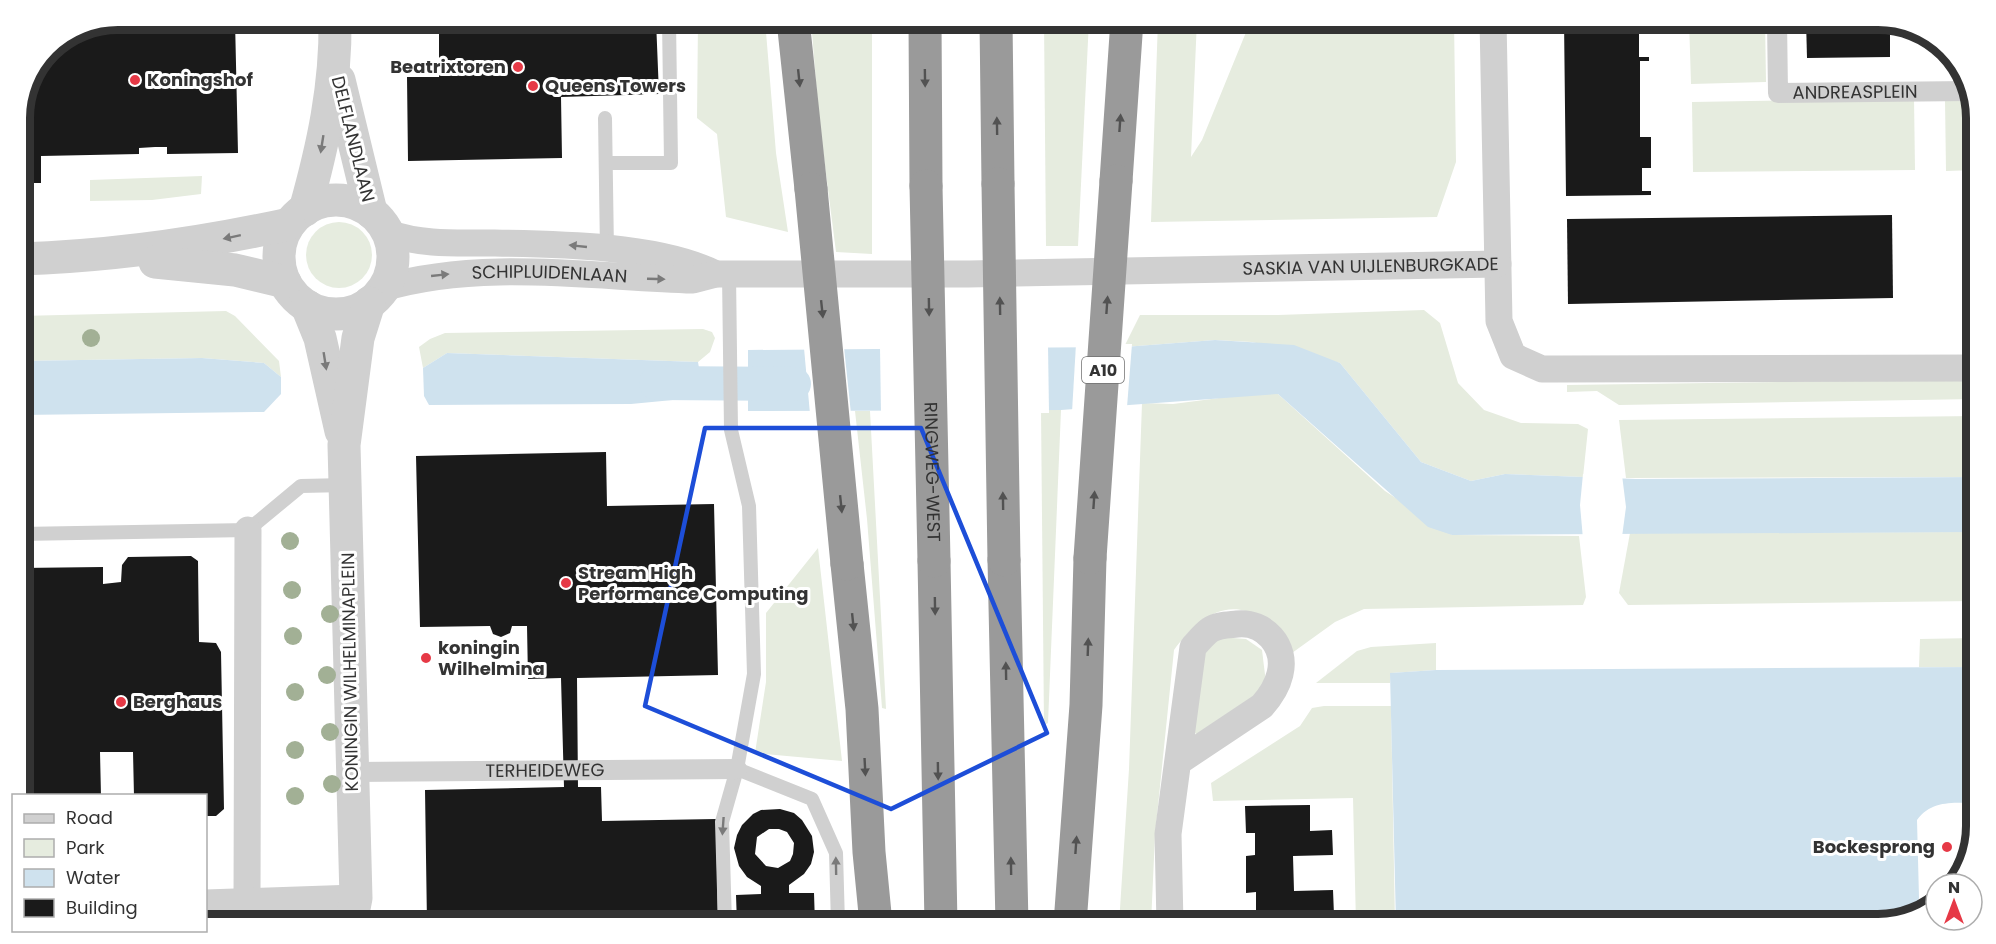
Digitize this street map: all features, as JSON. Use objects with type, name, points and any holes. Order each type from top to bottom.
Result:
[{"type":"highway","points":[[794,30],[862,708],[868,852],[875,914]]},
{"type":"highway","name":"RINGWEG-WEST","points":[[925,30],[941,914]]},
{"type":"highway","points":[[996,30],[1012,914]]},
{"type":"highway","name":"A10","points":[[1071,914],[1086,705],[1090,558],[1126,30]]},
{"type":"street","name":"DELFLANDLAAN","points":[[297,217],[321,155],[335,66],[335,30]]},
{"type":"street","points":[[1493,30],[1498,264]]},
{"type":"street","name":"ANDREASPLEIN","points":[[1777,30],[1778,93],[1961,91]]},
{"type":"street","name":"DELFLANDLAAN","points":[[335,66],[380,223]]},
{"type":"street","points":[[30,259],[94,256],[210,241],[297,217],[321,202],[339,200],[356,203],[380,223],[393,259],[388,279],[376,296],[360,309],[340,314],[321,312],[307,306],[296,297],[285,282],[279,254],[283,237],[297,217]]},
{"type":"street","name":"SCHIPLUIDENLAAN","points":[[380,223],[411,241],[438,244],[556,243],[694,263],[723,274]]},
{"type":"street","points":[[94,256],[205,266],[285,282]]},
{"type":"street","name":"SASKIA VAN UIJLENBURGKADE","points":[[969,274],[1498,264],[1499,321],[1513,356],[1542,369],[1966,368]]},
{"type":"street","name":"SCHIPLUIDENLAAN","points":[[376,296],[415,279],[463,273],[540,273],[605,278],[693,280],[723,274],[802,276],[969,274]]},
{"type":"street","name":"KONINGIN WILHELMINAPLEIN","points":[[207,903],[247,902],[354,911],[353,772],[344,445],[358,338],[376,296]]},
{"type":"street","name":"KONINGIN WILHELMINAPLEIN","points":[[307,306],[320,338],[344,445]]},
{"type":"street","points":[[247,902],[248,530]]},
{"type":"street","points":[[1170,914],[1168,834],[1193,646],[1210,630],[1225,625],[1248,623],[1270,634],[1280,649],[1281,673],[1272,694],[1262,706],[1178,762]]},
{"type":"street","name":"TERHEIDEWEG","points":[[353,772],[737,769]]},
{"type":"lane","points":[[606,163],[671,162],[669,30]]},
{"type":"lane","points":[[605,118],[607,249],[605,278]]},
{"type":"lane","points":[[723,274],[729,343],[731,430],[749,506],[754,674],[737,769],[722,822],[725,914]]},
{"type":"lane","points":[[30,534],[248,530],[301,486],[346,485]]},
{"type":"lane","points":[[737,769],[812,799],[836,853],[838,914]]},
{"type":"highlighted area","points":[[705,428],[921,428],[1047,733],[891,809],[645,706]]},
{"type":"green space","points":[[698,30],[766,30],[776,153],[788,232],[726,217],[717,134],[697,118]]},
{"type":"green space","points":[[812,30],[872,30],[872,254],[836,252],[819,119]]},
{"type":"green space","points":[[1044,30],[1089,30],[1078,246],[1046,246]]},
{"type":"green space","points":[[1158,30],[1197,30],[1191,157],[1202,140],[1247,30],[1454,30],[1456,162],[1437,217],[1151,222]]},
{"type":"green space","points":[[1689,30],[1765,30],[1766,82],[1691,84]]},
{"type":"green space","points":[[1914,98],[1915,170],[1693,172],[1692,102]]},
{"type":"green space","points":[[1945,100],[1964,100],[1966,113],[1966,170],[1946,171]]},
{"type":"green space","points":[[202,176],[201,194],[152,200],[90,201],[90,180]]},
{"type":"green space","points":[[339,222],[351,225],[362,232],[369,243],[372,255],[369,267],[362,278],[351,285],[339,288],[327,285],[316,278],[309,267],[306,255],[309,243],[316,232],[327,225]]},
{"type":"green space","points":[[1424,310],[1440,323],[1458,383],[1484,410],[1521,423],[1578,424],[1588,429],[1583,477],[1505,474],[1471,481],[1421,462],[1340,363],[1252,342],[1215,340],[1124,347],[1140,315],[1278,315]]},
{"type":"green space","points":[[226,311],[235,316],[279,361],[281,377],[264,363],[202,358],[30,361],[30,316]]},
{"type":"green space","points":[[703,329],[712,332],[715,338],[710,352],[698,362],[447,353],[423,368],[419,347],[430,339],[445,333]]},
{"type":"green space","points":[[1966,379],[1966,399],[1619,405],[1597,391],[1567,392],[1567,385]]},
{"type":"green space","points":[[1258,393],[1278,394],[1385,491],[1452,535],[1579,536],[1586,597],[1583,605],[1364,609],[1335,622],[1292,653],[1265,621],[1248,612],[1235,609],[1223,611],[1201,622],[1174,650],[1155,835],[1151,914],[1120,914],[1129,769],[1142,403],[1173,404]]},
{"type":"green space","points":[[1041,410],[1061,410],[1048,723],[1044,725]]},
{"type":"green space","points":[[855,411],[870,411],[886,709],[882,708],[867,519]]},
{"type":"green space","points":[[1966,416],[1966,477],[1626,478],[1619,420]]},
{"type":"green space","points":[[1966,532],[1966,601],[1628,605],[1619,593],[1630,533]]},
{"type":"green space","points":[[818,548],[842,761],[755,753],[766,682],[766,613]]},
{"type":"green space","points":[[1219,637],[1246,639],[1262,650],[1266,683],[1256,699],[1201,735],[1194,733],[1201,655]]},
{"type":"green space","points":[[1966,638],[1966,667],[1919,667],[1920,639]]},
{"type":"green space","points":[[1436,643],[1436,670],[1391,673],[1390,683],[1316,683],[1357,651],[1371,647]]},
{"type":"green space","points":[[1391,706],[1395,914],[1356,914],[1353,798],[1213,801],[1211,783],[1300,726],[1312,708]]},
{"type":"water","points":[[1215,340],[1294,345],[1340,363],[1421,462],[1471,481],[1505,474],[1636,479],[1966,477],[1966,532],[1452,535],[1428,527],[1278,394],[1061,410],[748,411],[748,350],[1124,347]]},
{"type":"water","points":[[447,353],[698,362],[704,397],[631,404],[429,405],[424,396],[423,368]]},
{"type":"water","points":[[202,358],[264,363],[281,377],[281,394],[264,412],[30,415],[30,361]]},
{"type":"water","points":[[1966,667],[1966,803],[1936,806],[1917,820],[1919,898],[1916,905],[1907,908],[1884,910],[1884,913],[1396,914],[1390,673],[1436,670]]},
{"type":"pier","points":[[1076,344],[1132,344],[1127,407],[1072,412]]},
{"type":"pier","points":[[1048,345],[1049,413],[881,414],[880,347]]},
{"type":"pier","points":[[844,347],[851,414],[810,414],[804,348]]},
{"type":"pier","points":[[1583,474],[1622,475],[1626,507],[1622,537],[1583,539],[1580,505]]},
{"type":"building","name":"Koningshof","points":[[235,30],[238,153],[167,154],[167,147],[155,147],[139,148],[139,154],[41,156],[41,183],[30,183],[30,113],[39,79],[60,52],[74,42],[107,31]]},
{"type":"building","name":"Queens Towers","points":[[439,30],[656,30],[659,94],[561,97],[562,158],[408,161],[407,77],[439,77]]},
{"type":"building","points":[[1564,30],[1649,30],[1649,34],[1639,34],[1639,57],[1649,57],[1649,61],[1640,61],[1640,137],[1651,137],[1651,168],[1642,168],[1642,191],[1651,191],[1651,195],[1566,196]]},
{"type":"building","points":[[1806,30],[1890,31],[1890,57],[1807,58]]},
{"type":"building","points":[[1892,215],[1893,298],[1568,304],[1567,219]]},
{"type":"building","points":[[606,452],[607,506],[714,504],[718,675],[577,678],[578,787],[601,787],[602,821],[716,819],[718,914],[427,914],[425,790],[564,787],[561,678],[528,679],[527,626],[512,626],[510,633],[501,637],[493,634],[490,626],[420,627],[416,456]]},
{"type":"building","name":"Berghaus","points":[[191,556],[198,561],[199,642],[216,643],[221,652],[224,809],[216,816],[207,816],[207,794],[134,794],[133,752],[100,752],[101,794],[30,794],[30,568],[103,567],[103,584],[121,582],[122,565],[128,557]]},
{"type":"building","points":[[1310,805],[1310,831],[1332,830],[1333,855],[1293,856],[1294,891],[1333,890],[1334,914],[1256,914],[1256,892],[1246,893],[1246,856],[1255,855],[1255,833],[1246,833],[1245,806]]},
{"type":"building","points":[[780,809],[794,813],[802,820],[812,836],[814,852],[811,864],[804,874],[789,885],[789,893],[814,893],[815,914],[737,914],[736,895],[761,894],[761,886],[747,877],[739,866],[734,848],[742,825],[753,814],[761,810]],"holes":[[[769,829],[787,832],[794,843],[790,861],[778,868],[766,866],[755,854],[757,837]]]},
{"type":"waterway","points":[[656,383],[794,384]]},
{"type":"place","name":"Beatrixtoren","points":[[518,67]]},
{"type":"place","name":"Koningshof","points":[[135,80]]},
{"type":"place","name":"Queens Towers","points":[[533,86]]},
{"type":"place","name":"Stream High Performance Computing","points":[[566,583]]},
{"type":"place","name":"koningin Wilhelmina","points":[[426,658]]},
{"type":"place","name":"Berghaus","points":[[121,702]]},
{"type":"place","name":"Bockesprong","points":[[1947,847]]}]
